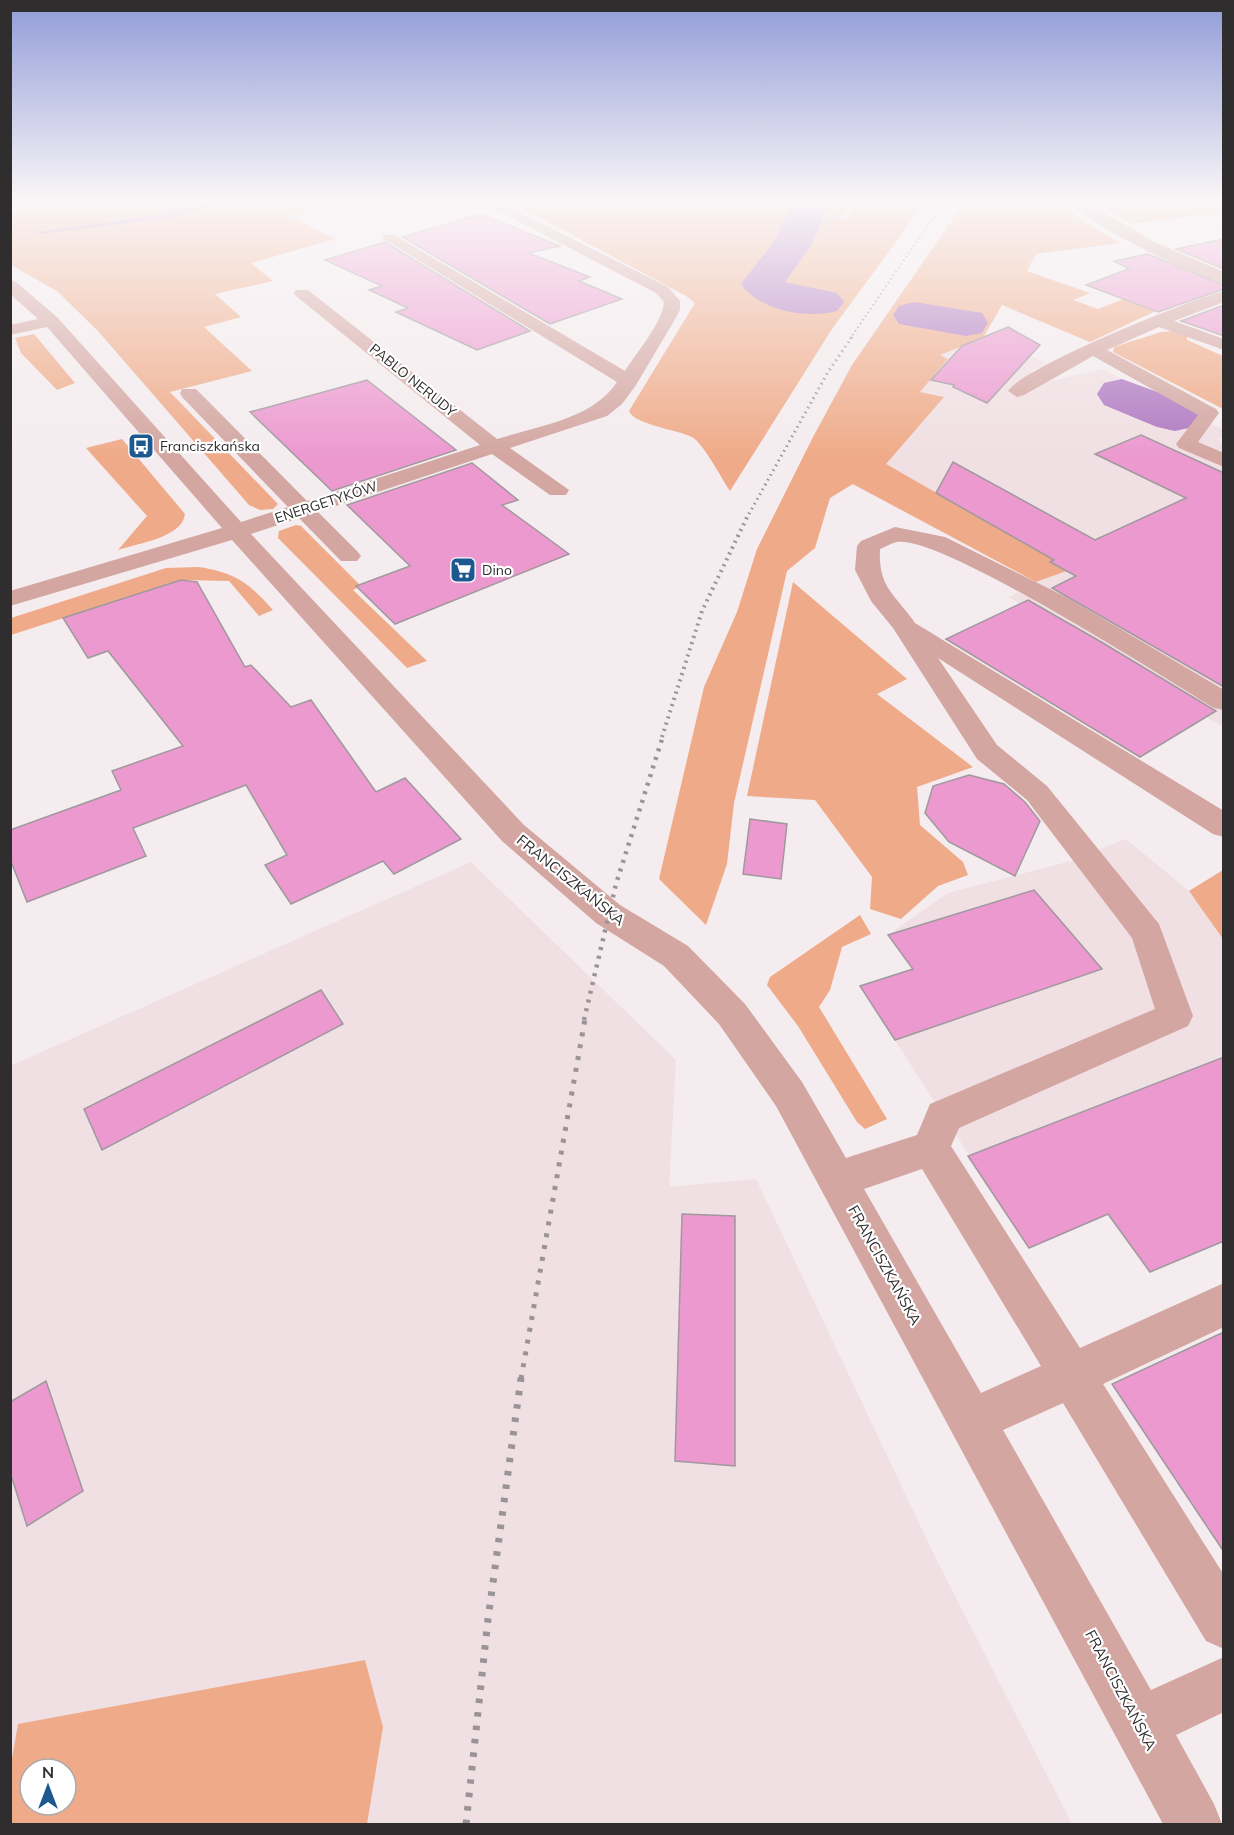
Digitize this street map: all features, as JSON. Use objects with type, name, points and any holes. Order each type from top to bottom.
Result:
[{"type":"street","name":"FRANCISZKAŃSKA","points":[[11,286],[51,321],[237,531],[513,833],[608,914],[675,956],[732,1014],[789,1094],[1194,1824]]},
{"type":"street","points":[[469,286],[629,381]]},
{"type":"street","name":"ENERGETYKÓW","points":[[10,599],[237,531],[600,412],[615,400],[629,381],[672,310],[672,301],[662,290],[653,286]]},
{"type":"street","name":"PABLO NERUDY","points":[[302,293],[495,447],[558,490]]},
{"type":"street","points":[[1017,391],[1044,373],[1094,350],[1158,321],[1224,296]]},
{"type":"street","points":[[10,330],[51,321]]},
{"type":"street","points":[[1158,321],[1224,345]]},
{"type":"street","points":[[1094,350],[1209,412],[1186,444],[1224,461]]},
{"type":"street","points":[[189,393],[349,556]]},
{"type":"street","points":[[837,1179],[931,1148],[944,1116],[1175,1016],[1148,933],[1084,856],[1037,793],[987,752],[903,624],[883,600],[867,570],[869,546],[895,534],[937,542],[1049,598],[1224,702]]},
{"type":"street","points":[[903,624],[1224,826]]},
{"type":"street","points":[[931,1148],[1224,1623]]},
{"type":"street","points":[[971,1420],[1011,1404],[1070,1374],[1224,1304]]},
{"type":"street","points":[[1139,1724],[1224,1684]]},
{"type":"shaded area","points":[[48,286],[252,286],[215,294],[241,317],[204,327],[252,371],[170,392],[278,504],[273,509],[260,510],[249,505],[98,331],[57,291]]},
{"type":"shaded area","points":[[667,286],[864,286],[832,329],[730,491],[707,454],[692,437],[639,420],[629,411],[695,303]]},
{"type":"shaded area","points":[[907,286],[1069,286],[1090,293],[1073,300],[1098,309],[1144,291],[1166,306],[1090,342],[1002,305],[983,338],[940,355],[948,359],[920,392],[944,397],[886,464],[1054,560],[1050,562],[1066,571],[1036,582],[853,484],[830,498],[815,548],[787,571],[734,803],[727,864],[706,925],[659,879],[704,687],[737,612],[757,549],[852,365]]},
{"type":"shaded area","points":[[1176,331],[1187,334],[1187,340],[1223,356],[1223,409],[1113,352],[1114,347],[1161,332]]},
{"type":"shaded area","points":[[34,334],[75,383],[57,390],[21,353],[15,338]]},
{"type":"shaded area","points":[[983,338],[1048,363],[1030,371],[1050,381],[1103,369],[1182,412],[1223,429],[1223,437],[1219,439],[1224,447],[1223,727],[1009,597],[1036,582],[852,484],[944,397],[920,392],[947,359],[939,355]]},
{"type":"shaded area","points":[[122,439],[185,514],[182,522],[168,534],[118,550],[147,516],[86,448]]},
{"type":"shaded area","points":[[296,525],[301,526],[361,586],[353,590],[427,661],[407,668],[278,538],[279,531]]},
{"type":"shaded area","points":[[199,567],[223,572],[241,581],[257,593],[273,610],[259,616],[229,581],[181,580],[11,635],[11,618],[166,568]]},
{"type":"shaded area","points":[[793,582],[907,679],[877,694],[973,767],[917,787],[920,825],[963,862],[968,875],[938,886],[901,919],[870,909],[872,877],[815,800],[747,796]]},
{"type":"shaded area","points":[[1126,839],[1189,891],[1223,939],[1223,1167],[1029,1248],[860,986],[911,969],[888,935],[948,893],[1071,861]]},
{"type":"shaded area","points":[[471,862],[676,1060],[669,1187],[756,1179],[936,1559],[1072,1824],[11,1824],[10,1066]]},
{"type":"shaded area","points":[[1223,870],[1223,939],[1189,891]]},
{"type":"shaded area","points":[[860,915],[871,934],[842,947],[830,990],[819,1007],[887,1119],[865,1129],[857,1122],[798,1026],[767,985],[770,977]]},
{"type":"shaded area","points":[[365,1660],[383,1727],[367,1824],[11,1824],[11,1764],[18,1724]]},
{"type":"building","points":[[382,286],[456,286],[530,331],[477,350],[396,312],[408,308],[369,290]]},
{"type":"building","points":[[485,286],[590,286],[622,299],[550,324]]},
{"type":"building","points":[[1088,286],[1224,286],[1224,289],[1158,312]]},
{"type":"building","points":[[1224,305],[1224,336],[1181,321]]},
{"type":"building","points":[[1008,327],[1040,345],[987,403],[953,387],[954,385],[931,380],[962,346]]},
{"type":"building","points":[[367,380],[456,450],[332,491],[250,412]]},
{"type":"building","points":[[1141,435],[1224,473],[1224,687],[1052,588],[1076,576],[1050,562],[1054,560],[936,493],[953,462],[1095,540],[1186,498],[1095,454]]},
{"type":"building","points":[[472,463],[518,500],[502,505],[569,554],[395,624],[356,586],[410,566],[347,505]]},
{"type":"building","points":[[181,580],[197,582],[245,667],[251,665],[291,707],[311,700],[376,792],[405,778],[461,839],[394,874],[383,861],[291,904],[265,865],[287,855],[246,785],[133,828],[146,856],[27,902],[10,859],[10,830],[121,790],[112,771],[183,746],[108,651],[88,658],[63,618]]},
{"type":"building","points":[[1028,600],[1216,711],[1140,757],[946,639]]},
{"type":"building","points":[[969,775],[1004,784],[1025,802],[1040,821],[1015,876],[949,842],[925,813],[933,786]]},
{"type":"building","points":[[750,819],[787,824],[781,879],[743,874]]},
{"type":"building","points":[[1034,890],[1102,969],[895,1040],[860,986],[913,969],[888,935]]},
{"type":"building","points":[[321,990],[343,1024],[102,1150],[84,1109]]},
{"type":"building","points":[[1224,1057],[1224,1241],[1150,1272],[1108,1214],[1029,1248],[968,1156]]},
{"type":"building","points":[[682,1214],[735,1216],[735,1466],[675,1461]]},
{"type":"building","points":[[1224,1332],[1224,1552],[1112,1384]]},
{"type":"building","points":[[46,1381],[83,1491],[27,1526],[10,1472],[10,1402]]},
{"type":"waterway","points":[[764,286],[773,293],[822,302]]},
{"type":"waterway","points":[[915,315],[966,323]]},
{"type":"waterway","points":[[1122,394],[1175,416]]},
{"type":"railway","points":[[850,339],[886,286]]},
{"type":"railway","points":[[749,514],[828,372],[852,337]]},
{"type":"railway","points":[[662,737],[702,611],[749,513]]},
{"type":"railway","points":[[584,1020],[616,884],[663,736]]},
{"type":"railway","points":[[521,1379],[585,1019]]},
{"type":"railway","points":[[466,1824],[488,1619],[521,1378]]},
{"type":"place","name":"Franciszkańska","points":[[141,446]]},
{"type":"place","name":"Dino","points":[[463,570]]}]
